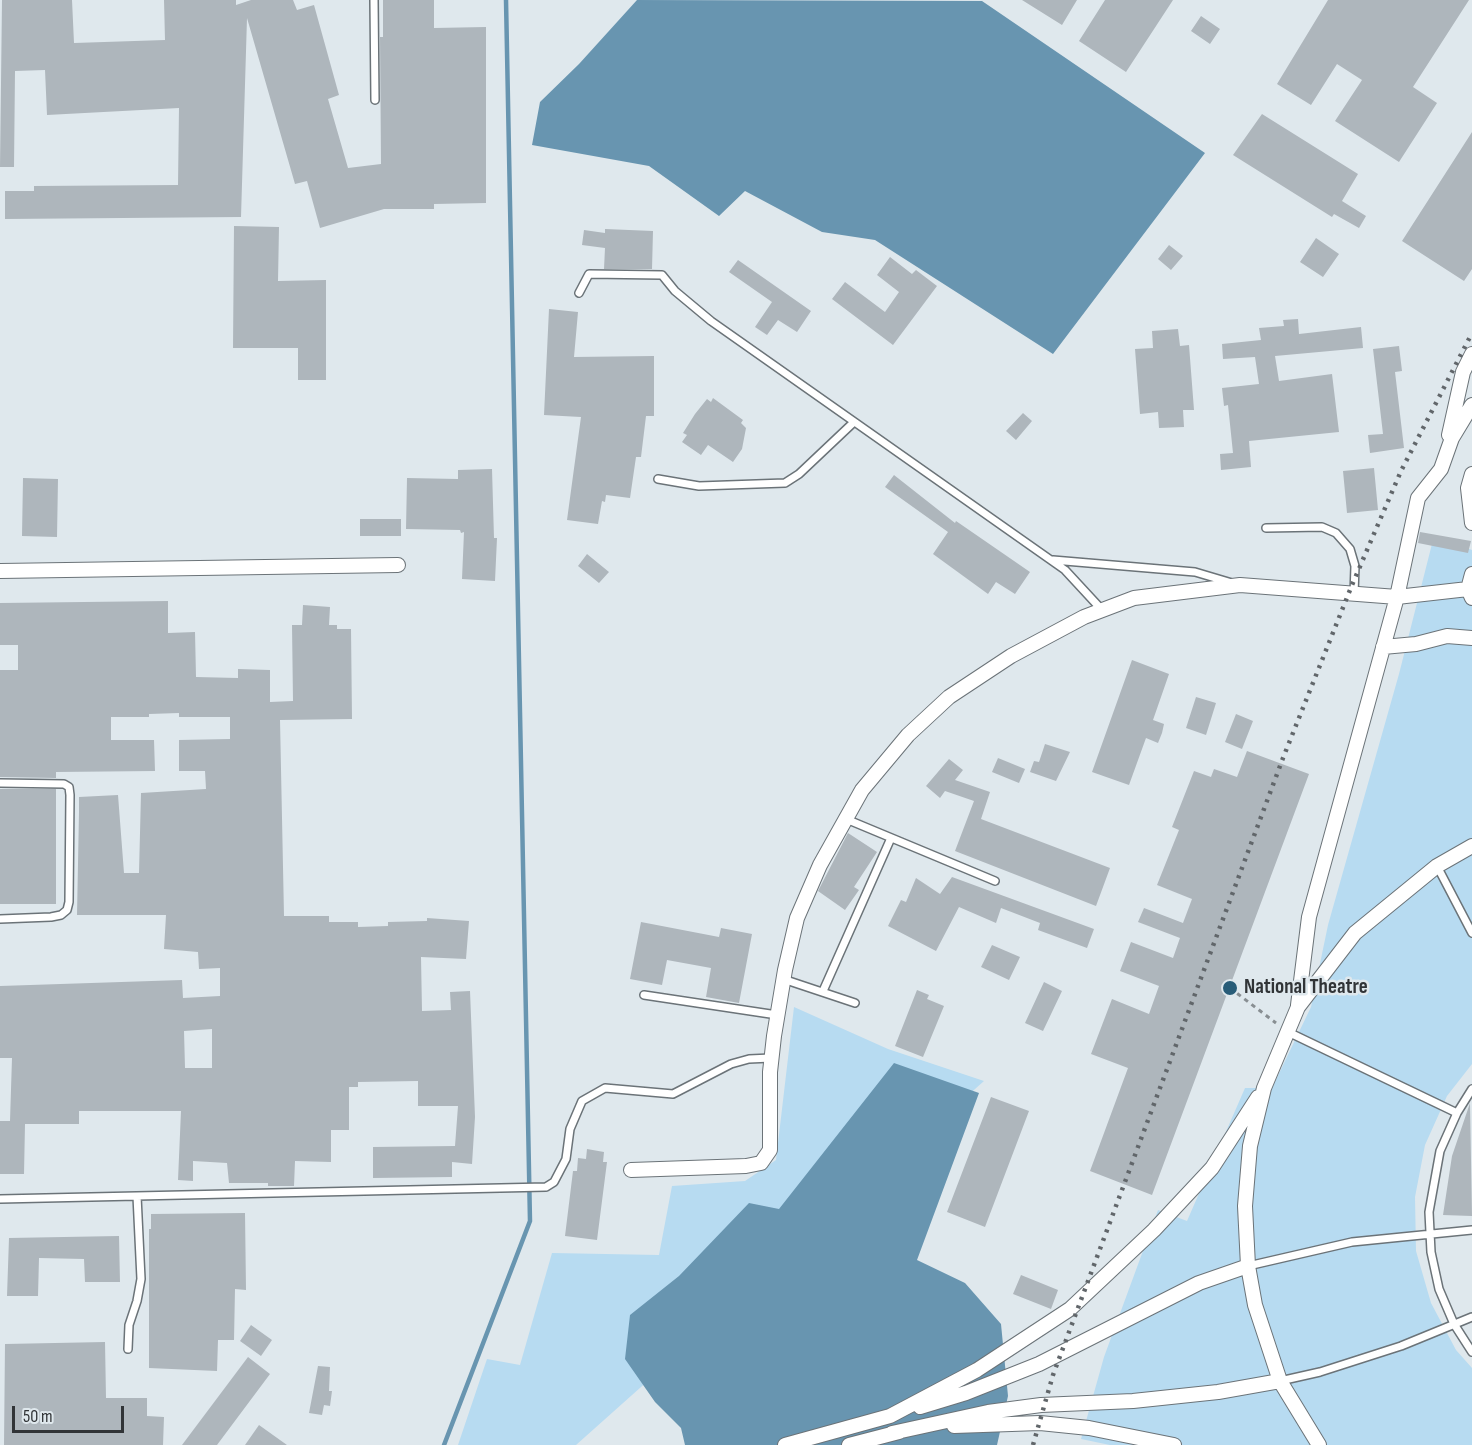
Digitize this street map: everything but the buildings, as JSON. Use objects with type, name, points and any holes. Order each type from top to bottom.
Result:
[{"type":"street","points":[[1441,469],[1463,372],[1472,354]]},
{"type":"street","points":[[1298,1007],[1309,917],[1397,597],[1418,498],[1441,469],[1452,438],[1472,405]]},
{"type":"street","points":[[1472,474],[1470,486],[1472,523]]},
{"type":"street","points":[[0,572],[398,565]]},
{"type":"street","points":[[631,1170],[746,1166],[761,1163],[770,1150],[771,1058],[783,979],[797,918],[820,865],[862,790],[908,735],[949,697],[1011,656],[1102,610],[1134,598],[1240,585],[1397,597],[1470,594],[1472,574]]},
{"type":"street","points":[[1383,647],[1416,644],[1447,636],[1472,638]]},
{"type":"street","points":[[1319,1445],[1280,1381],[1266,1344],[1248,1266],[1245,1206],[1250,1146],[1264,1088],[1298,1007],[1355,933],[1437,866],[1472,846]]},
{"type":"street","points":[[890,1416],[977,1370],[1070,1309],[1212,1168],[1264,1088]]},
{"type":"street","points":[[785,1445],[966,1393],[1039,1364],[1199,1283],[1248,1266]]},
{"type":"street","points":[[849,1445],[941,1420],[1041,1405],[1133,1401],[1207,1394],[1280,1381]]},
{"type":"street","points":[[892,1433],[965,1425],[1040,1423],[1089,1428],[1174,1445]]},
{"type":"lane","points":[[374,0],[375,100]]},
{"type":"lane","points":[[579,293],[589,274],[662,275],[675,291],[711,321],[1065,570],[1102,610]]},
{"type":"lane","points":[[658,479],[699,486],[785,483],[799,474],[854,422]]},
{"type":"lane","points":[[1266,528],[1322,527],[1336,533],[1350,549],[1354,566],[1354,594]]},
{"type":"lane","points":[[1050,559],[1195,572],[1240,585]]},
{"type":"lane","points":[[0,783],[54,782],[69,787],[70,843],[67,910],[61,915],[51,917],[0,918]]},
{"type":"lane","points":[[846,819],[995,881]]},
{"type":"lane","points":[[823,992],[891,838]]},
{"type":"lane","points":[[1437,866],[1472,933]]},
{"type":"lane","points":[[783,979],[855,1003]]},
{"type":"lane","points":[[644,995],[777,1015]]},
{"type":"lane","points":[[1287,1032],[1457,1113]]},
{"type":"lane","points":[[0,1199],[546,1187],[554,1182],[566,1160],[570,1129],[582,1101],[605,1088],[673,1094],[731,1064],[748,1059],[771,1058]]},
{"type":"lane","points":[[1472,1089],[1457,1113],[1434,1171],[1429,1233],[1434,1271],[1454,1324],[1472,1352]]},
{"type":"lane","points":[[128,1349],[129,1324],[137,1301],[141,1279],[137,1196]]},
{"type":"lane","points":[[1248,1266],[1352,1242],[1472,1230]]},
{"type":"lane","points":[[1280,1381],[1320,1372],[1381,1352],[1472,1317]]},
{"type":"path","points":[[1230,988],[1287,1032]]},
{"type":"shaded area","points":[[637,0],[982,1],[1205,153],[1053,354],[875,240],[822,232],[745,191],[719,216],[649,166],[532,145],[540,102],[579,64]]},
{"type":"shaded area","points":[[1434,536],[1472,550],[1472,1064],[1447,1096],[1425,1145],[1415,1197],[1416,1251],[1431,1303],[1456,1350],[1472,1368],[1472,1445],[1110,1445],[1081,1439],[1104,1357],[1158,1210],[1187,1221],[1245,1088],[1272,1088],[1311,1007],[1328,925],[1399,674]]},
{"type":"shaded area","points":[[794,1007],[888,1049],[984,1081],[576,1445],[458,1445],[487,1359],[520,1365],[552,1253],[659,1255],[672,1186],[745,1181],[776,1160]]},
{"type":"shaded area","points":[[894,1063],[979,1093],[917,1260],[965,1283],[1001,1324],[1008,1396],[997,1445],[685,1445],[681,1428],[655,1402],[625,1359],[630,1315],[679,1276],[749,1203],[779,1209]]},
{"type":"waterway","points":[[444,1445],[530,1221],[506,0]]},
{"type":"railway","points":[[1033,1445],[1053,1375],[1283,758],[1352,585],[1401,471],[1472,333]]},
{"type":"place","name":"National Theatre","points":[[1230,988]]}]
